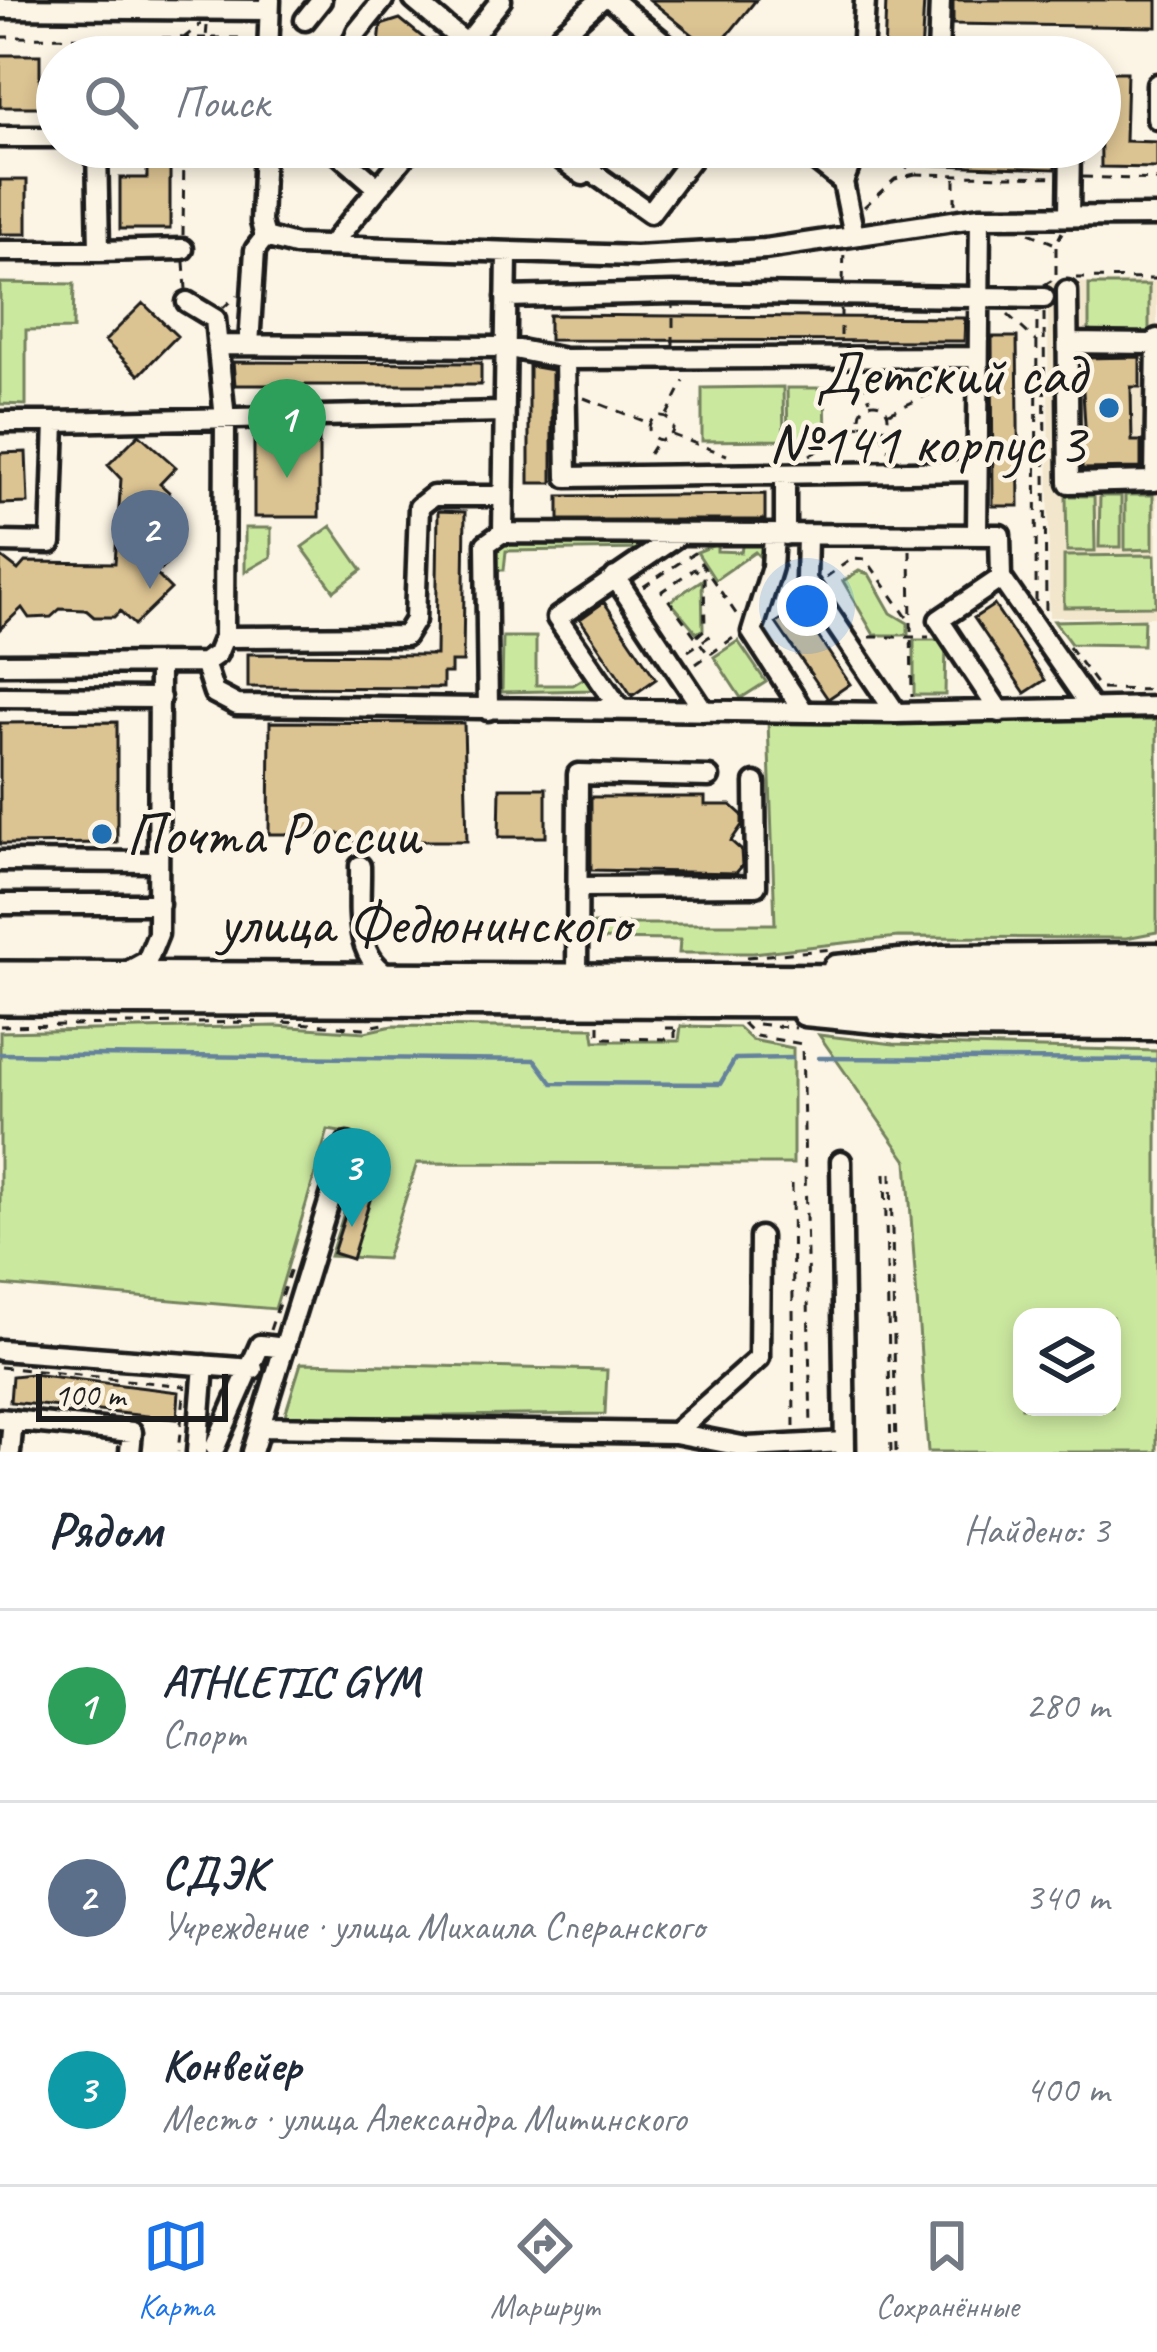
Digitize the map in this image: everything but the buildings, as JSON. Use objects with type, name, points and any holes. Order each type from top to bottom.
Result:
[{"type":"highway","name":"улица Федюнинского","points":[[0,1000],[196,975],[577,977],[738,1002],[1157,980]]},
{"type":"highway","name":"улица Федюнинского","points":[[0,976],[114,984],[738,1002],[1157,1004]]},
{"type":"main road","name":"улица Федюнинского","points":[[738,1002],[943,958],[1157,956]]},
{"type":"main road","name":"улица Федюнинского","points":[[0,966],[114,984]]},
{"type":"main road","name":"улица Федюнинского","points":[[0,1009],[114,984]]},
{"type":"main road","name":"улица Федюнинского","points":[[738,1002],[938,1026],[1157,1028]]},
{"type":"street","points":[[305,20],[321,0]]},
{"type":"street","points":[[355,36],[383,0]]},
{"type":"street","points":[[414,0],[457,36]]},
{"type":"street","points":[[482,36],[501,0]]},
{"type":"street","points":[[562,36],[600,0]]},
{"type":"street","points":[[612,0],[656,36]]},
{"type":"street","points":[[863,36],[865,0]]},
{"type":"street","points":[[939,36],[940,0]]},
{"type":"street","points":[[0,8],[270,5],[269,36]]},
{"type":"street","points":[[1157,85],[1157,119]]},
{"type":"street","points":[[0,137],[36,137]]},
{"type":"street","points":[[98,168],[99,250]]},
{"type":"street","points":[[263,168],[261,222],[265,236],[275,243],[330,246],[636,256],[849,242],[980,217],[1157,216]]},
{"type":"street","points":[[355,168],[376,187]]},
{"type":"street","points":[[330,246],[393,168]]},
{"type":"street","points":[[574,168],[583,175],[588,169],[650,213],[684,168]]},
{"type":"street","points":[[825,168],[843,182],[852,209],[849,242]]},
{"type":"street","points":[[843,182],[850,168]]},
{"type":"street","points":[[1067,220],[1071,168]]},
{"type":"street","points":[[977,535],[980,217]]},
{"type":"street","points":[[249,345],[255,250],[265,236]]},
{"type":"street","points":[[0,251],[183,248]]},
{"type":"street","points":[[501,533],[507,254]]},
{"type":"street","points":[[1068,343],[1156,341],[1155,481],[1069,483],[1068,343],[1071,284]]},
{"type":"street","points":[[506,297],[673,292],[1044,298]]},
{"type":"street","points":[[0,664],[204,663],[217,654],[224,637],[225,419],[220,345],[215,320],[187,302]]},
{"type":"street","points":[[220,345],[504,347],[566,359],[977,356]]},
{"type":"street","points":[[566,359],[567,477],[977,471]]},
{"type":"street","points":[[0,422],[502,412]]},
{"type":"street","points":[[0,542],[51,543],[55,422]]},
{"type":"street","points":[[785,475],[779,535],[752,632],[805,712]]},
{"type":"street","points":[[224,637],[405,635],[415,620],[419,507],[433,496],[502,496]]},
{"type":"street","points":[[488,710],[486,544],[501,533],[1000,535],[1001,578],[1092,709]]},
{"type":"street","points":[[620,709],[557,618],[680,535]]},
{"type":"street","points":[[807,535],[806,580],[904,707]]},
{"type":"street","points":[[615,578],[704,711]]},
{"type":"street","points":[[1000,712],[939,620],[1001,578]]},
{"type":"street","points":[[114,984],[147,961],[158,934],[159,663]]},
{"type":"street","points":[[204,663],[214,693],[224,703],[805,712],[1157,706]]},
{"type":"street","points":[[0,697],[160,698]]},
{"type":"street","points":[[577,977],[578,774],[710,777]]},
{"type":"street","points":[[577,886],[756,886],[755,783]]},
{"type":"street","points":[[0,861],[158,862]]},
{"type":"street","points":[[361,866],[362,932],[371,963],[392,977]]},
{"type":"street","points":[[0,904],[159,904]]},
{"type":"street","points":[[316,976],[350,962],[362,932]]},
{"type":"street","points":[[158,934],[169,960],[196,975]]},
{"type":"street","points":[[252,1452],[275,1347],[347,1144]]},
{"type":"street","points":[[260,1427],[444,1443],[536,1443],[675,1433],[747,1448],[844,1447],[841,1161]]},
{"type":"street","points":[[675,1433],[760,1358],[760,1237]]},
{"type":"street","points":[[206,1449],[253,1369],[260,1345],[275,1347]]},
{"type":"street","points":[[0,1350],[253,1369]]},
{"type":"street","points":[[205,1365],[206,1449]]},
{"type":"street","points":[[10,1452],[6,1420],[132,1432],[130,1452]]},
{"type":"path","points":[[187,36],[207,20],[206,36]]},
{"type":"path","points":[[0,37],[36,37]]},
{"type":"path","points":[[184,168],[187,302]]},
{"type":"path","points":[[908,168],[916,174]]},
{"type":"path","points":[[852,209],[862,210],[895,179],[916,174],[1157,180]]},
{"type":"path","points":[[955,175],[955,220]]},
{"type":"path","points":[[1044,298],[1046,281],[1056,278],[1056,244],[1067,220]]},
{"type":"path","points":[[1025,232],[1056,244]]},
{"type":"path","points":[[842,356],[841,293],[849,242]]},
{"type":"path","points":[[1071,284],[1157,279]]},
{"type":"path","points":[[673,292],[673,355]]},
{"type":"path","points":[[1008,315],[1037,342],[1036,614],[1045,614],[1044,305],[1037,305],[1037,342]]},
{"type":"path","points":[[861,380],[871,403],[888,413]]},
{"type":"path","points":[[649,423],[666,416],[684,381]]},
{"type":"path","points":[[880,430],[888,413],[953,383]]},
{"type":"path","points":[[584,398],[649,423],[658,440]]},
{"type":"path","points":[[861,424],[861,411],[871,403]]},
{"type":"path","points":[[666,416],[673,424],[671,435]]},
{"type":"path","points":[[810,455],[861,424],[880,430],[890,452]]},
{"type":"path","points":[[650,454],[658,440],[671,435],[727,454]]},
{"type":"path","points":[[904,707],[911,637],[910,543]]},
{"type":"path","points":[[811,587],[853,559],[866,559],[911,623]]},
{"type":"path","points":[[697,636],[705,628],[705,590],[704,575],[694,569],[662,591],[709,655]]},
{"type":"path","points":[[871,638],[929,637],[944,628]]},
{"type":"path","points":[[696,664],[746,630]]},
{"type":"path","points":[[1059,633],[1100,689]]},
{"type":"path","points":[[688,651],[713,634]]},
{"type":"path","points":[[1077,687],[1157,689]]},
{"type":"path","points":[[738,1002],[756,1036],[802,1044],[803,1444]]},
{"type":"path","points":[[0,1026],[257,1022]]},
{"type":"path","points":[[280,1022],[364,1028],[391,1022]]},
{"type":"path","points":[[599,1023],[599,1038],[675,1039],[675,1028],[665,1028]]},
{"type":"path","points":[[888,1173],[894,1452]]},
{"type":"path","points":[[792,1184],[803,1444]]},
{"type":"path","points":[[275,1347],[292,1264]]},
{"type":"path","points":[[0,1367],[185,1386],[178,1452]]},
{"type":"shaded area","points":[[1157,282],[1157,617],[1049,617],[1048,283]]},
{"type":"green space","points":[[0,283],[74,284],[73,329],[26,330],[26,405],[0,404]]},
{"type":"green space","points":[[1089,285],[1149,285],[1149,333],[1089,334]]},
{"type":"green space","points":[[783,387],[784,440],[702,441],[702,388]]},
{"type":"green space","points":[[787,388],[825,388],[826,440],[788,441]]},
{"type":"green space","points":[[1125,495],[1153,495],[1153,549],[1125,550]]},
{"type":"green space","points":[[1066,496],[1094,496],[1095,551],[1067,551]]},
{"type":"green space","points":[[1100,496],[1121,496],[1121,547],[1099,547]]},
{"type":"green space","points":[[331,526],[362,570],[334,591],[302,547]]},
{"type":"green space","points":[[245,528],[271,528],[271,557],[245,572]]},
{"type":"green space","points":[[743,542],[764,543],[765,555],[762,559],[755,552],[715,580],[697,552],[717,544],[717,551],[741,552]]},
{"type":"green space","points":[[658,543],[648,549],[506,551],[504,570],[495,570],[499,544]]},
{"type":"green space","points":[[1155,555],[1156,606],[1064,607],[1064,556]]},
{"type":"green space","points":[[859,571],[869,574],[891,613],[908,623],[908,635],[874,635],[843,581]]},
{"type":"green space","points":[[702,580],[703,629],[697,633],[670,601]]},
{"type":"green space","points":[[1144,619],[1143,645],[1071,644],[1054,621]]},
{"type":"green space","points":[[503,637],[536,637],[536,685],[573,685],[589,675],[594,690],[502,692]]},
{"type":"green space","points":[[914,640],[946,640],[945,695],[914,695]]},
{"type":"green space","points":[[738,641],[766,682],[741,698],[714,657]]},
{"type":"green space","points":[[1157,720],[1157,932],[1126,938],[898,937],[753,953],[679,953],[680,940],[587,939],[587,924],[775,924],[768,721]]},
{"type":"green space","points":[[277,1026],[365,1032],[392,1026],[593,1028],[595,1041],[679,1041],[681,1026],[738,1027],[752,1040],[793,1048],[793,1164],[417,1163],[386,1259],[330,1256],[369,1137],[328,1130],[275,1309],[0,1285],[0,1032]]},
{"type":"green space","points":[[819,1035],[894,1044],[1157,1051],[1157,1452],[928,1452],[907,1161]]},
{"type":"green space","points":[[301,1363],[607,1370],[605,1414],[284,1418]]},
{"type":"waterway","points":[[0,1054],[535,1060],[552,1083],[720,1084],[735,1059],[792,1058]]},
{"type":"waterway","points":[[819,1058],[1157,1060]]},
{"type":"place","name":"Детский сад №141 корпус 3","points":[[1109,408]]},
{"type":"place","name":"ATHLETIC GYM","points":[[287,478]]},
{"type":"place","name":"СДЭК","points":[[150,589]]},
{"type":"place","name":"Почта России","points":[[102,834]]},
{"type":"place","name":"Конвейер","points":[[352,1227]]}]
